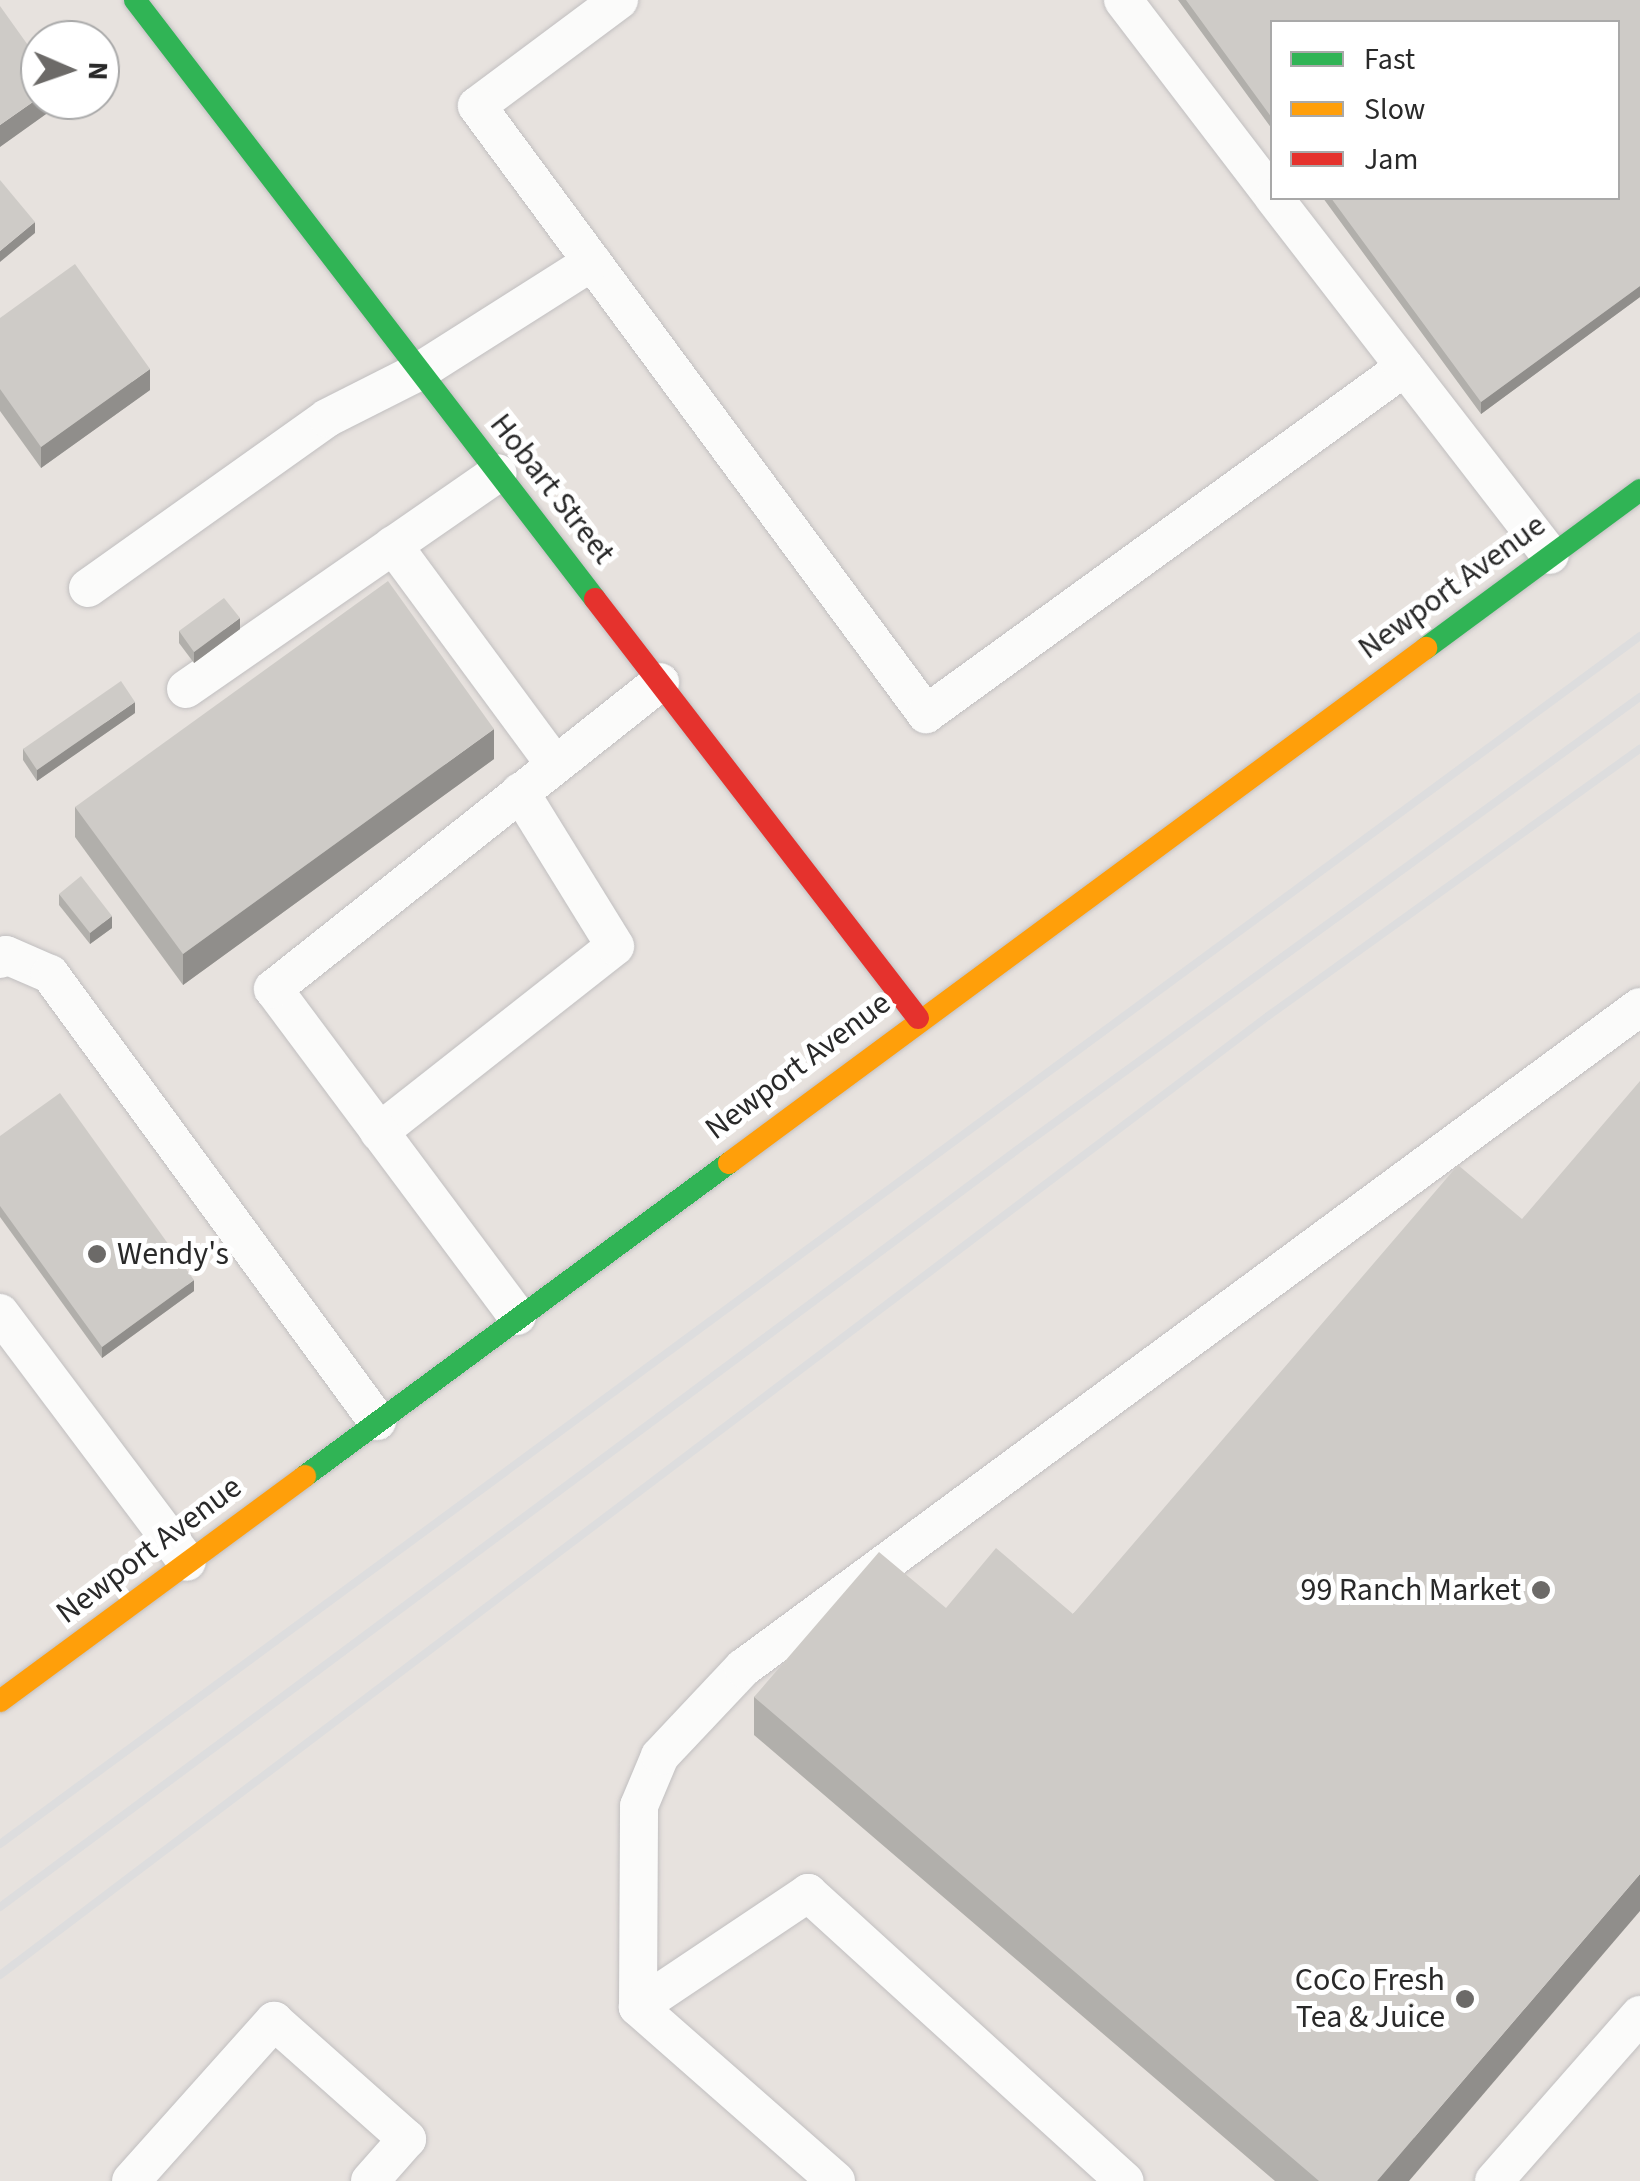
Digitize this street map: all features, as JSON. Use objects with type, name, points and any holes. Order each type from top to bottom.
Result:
[{"type":"main road","name":"Hobart Street","points":[[135,0],[918,1018]]},
{"type":"main road","name":"Newport Avenue","points":[[0,1701],[918,1018],[1640,490]]},
{"type":"lane","points":[[619,0],[477,106],[926,714],[1405,368]]},
{"type":"lane","points":[[1123,0],[1270,192]]},
{"type":"lane","points":[[1276,200],[1550,555]]},
{"type":"lane","points":[[88,588],[328,418],[420,371],[592,262]]},
{"type":"lane","points":[[186,689],[498,472]]},
{"type":"lane","points":[[394,545],[555,765]]},
{"type":"lane","points":[[517,1316],[273,989],[660,682]]},
{"type":"lane","points":[[379,1132],[614,946],[520,792]]},
{"type":"lane","points":[[0,959],[6,955],[50,974],[377,1420]]},
{"type":"lane","points":[[836,2181],[638,2007],[639,1806],[660,1756],[743,1668],[1640,1006]]},
{"type":"lane","points":[[0,1313],[187,1562]]},
{"type":"lane","points":[[638,2007],[808,1893],[1125,2181]]},
{"type":"lane","points":[[1494,2181],[1640,2015]]},
{"type":"lane","points":[[131,2181],[274,2020],[407,2139],[370,2181]]},
{"type":"building","points":[[1186,0],[1640,0],[1640,286],[1481,402],[1332,200],[1620,200],[1620,20],[1270,20],[1270,115]]},
{"type":"building","points":[[0,6],[20,34],[20,111],[0,125]]},
{"type":"building","points":[[0,180],[35,222],[0,251]]},
{"type":"building","points":[[75,264],[150,369],[41,447],[0,389],[0,318]]},
{"type":"building","points":[[388,581],[494,729],[183,954],[75,807]]},
{"type":"building","points":[[224,598],[240,618],[194,652],[179,631]]},
{"type":"building","points":[[121,681],[135,702],[37,770],[23,749]]},
{"type":"building","points":[[81,876],[112,916],[90,933],[59,894]]},
{"type":"building","points":[[1640,1081],[1640,1874],[1377,2181],[1319,2181],[754,1697],[879,1552],[946,1608],[996,1548],[1073,1614],[1458,1165],[1522,1219]]},
{"type":"building","name":"Wendy's","points":[[60,1093],[194,1280],[102,1347],[0,1206],[0,1136]]},
{"type":"railway","points":[[0,1844],[1640,636]]},
{"type":"railway","points":[[0,1907],[1028,1142],[1640,697]]},
{"type":"railway","points":[[0,1975],[1268,1016],[1640,749]]},
{"type":"traffic: fast","points":[[135,0],[595,599]]},
{"type":"traffic: fast","points":[[1426,648],[1640,490]]},
{"type":"traffic: fast","points":[[305,1476],[729,1163]]},
{"type":"traffic: slow","points":[[729,1163],[1426,648]]},
{"type":"traffic: slow","points":[[0,1701],[305,1476]]},
{"type":"traffic: jam","points":[[595,599],[918,1018]]},
{"type":"place","name":"Wendy's","points":[[97,1254]]},
{"type":"place","name":"99 Ranch Market","points":[[1541,1590]]},
{"type":"place","name":"CoCo Fresh Tea & Juice","points":[[1465,1999]]}]
